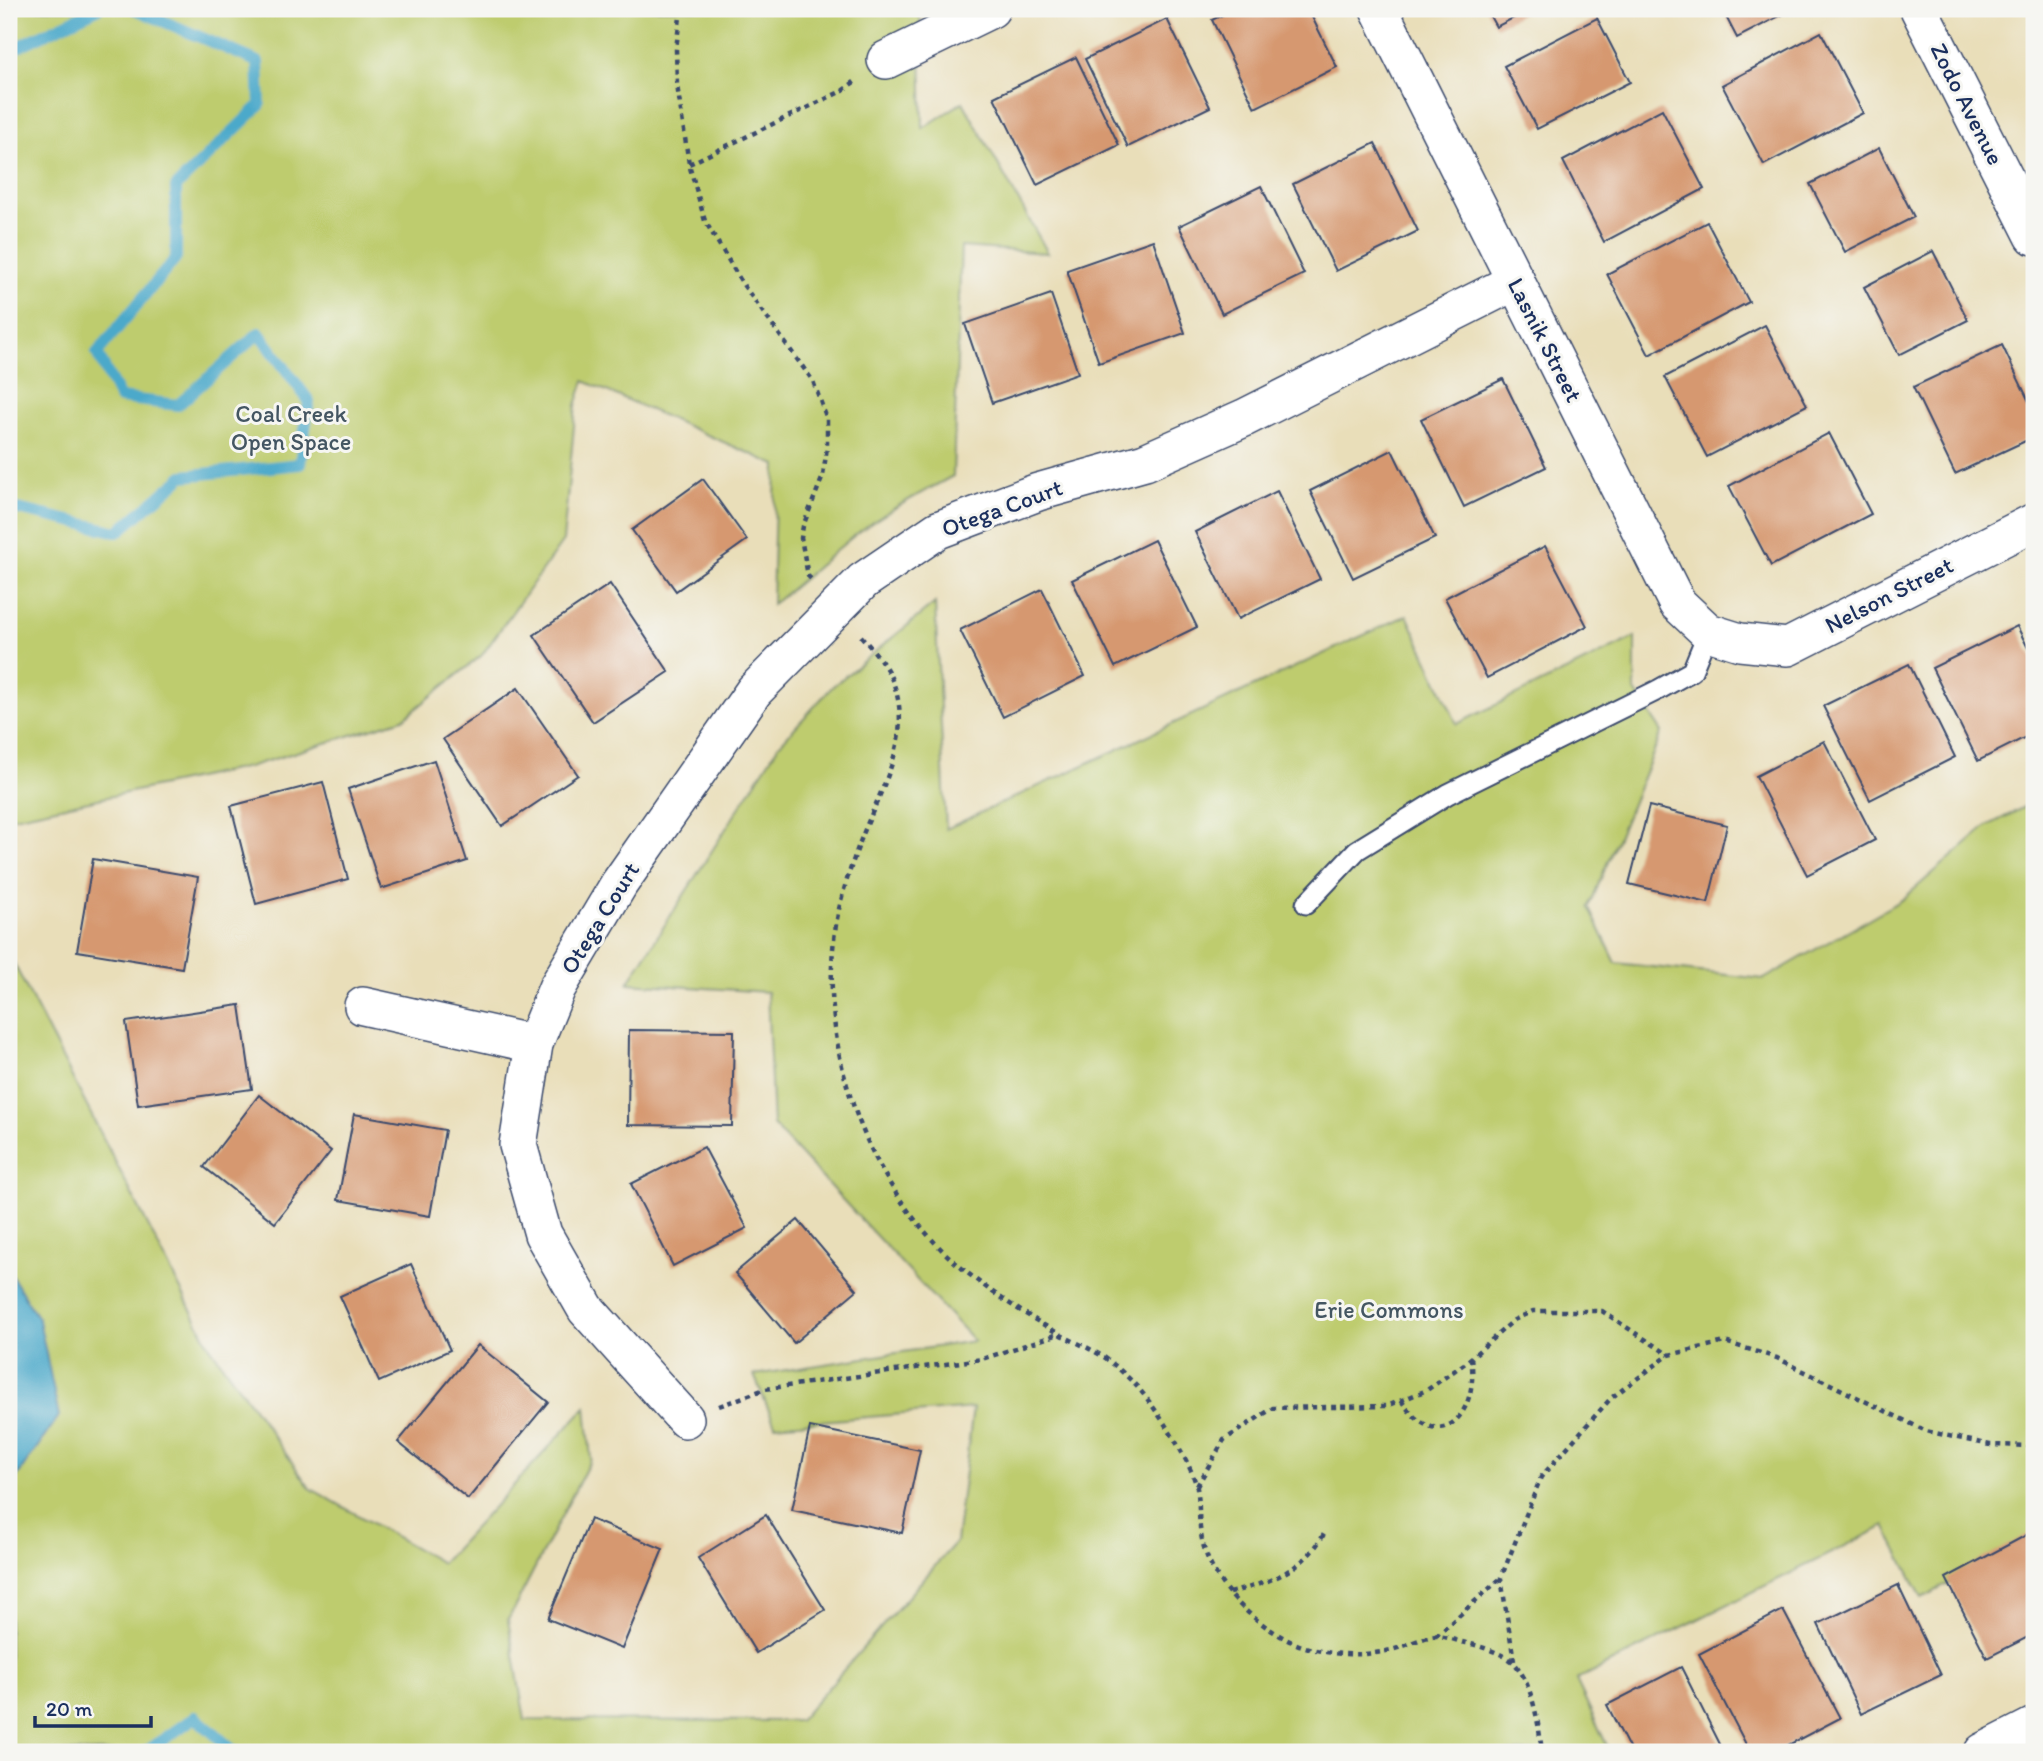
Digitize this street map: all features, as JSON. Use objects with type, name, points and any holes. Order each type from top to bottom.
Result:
[{"type":"street","points":[[886,60],[991,9]]},
{"type":"street","name":"Lasnik Street","points":[[1380,9],[1677,603],[1724,637]]},
{"type":"street","name":"Zodo Avenue","points":[[1919,9],[2034,236]]},
{"type":"street","name":"Otega Court","points":[[685,1419],[586,1309],[543,1234],[517,1145],[534,1044],[557,988],[619,884],[754,691],[863,581],[938,530],[1038,492],[1145,462],[1244,418],[1516,281]]},
{"type":"street","name":"Nelson Street","points":[[1724,637],[1788,647],[2034,522]]},
{"type":"street","points":[[363,1006],[534,1044]]},
{"type":"street","points":[[1983,1752],[2034,1726]]},
{"type":"lane","points":[[1306,904],[1357,850],[1448,793],[1692,671],[1724,637]]},
{"type":"path","points":[[681,9],[676,49],[677,85],[689,164],[705,220],[744,286],[813,381],[827,419],[823,476],[803,526],[801,538],[808,576],[815,585]]},
{"type":"path","points":[[689,164],[842,91]]},
{"type":"path","points":[[853,627],[877,655],[892,681],[900,726],[896,753],[860,842],[839,909],[831,980],[839,1053],[853,1108],[875,1161],[923,1230],[951,1261],[1002,1300],[1059,1334],[1102,1355],[1146,1396],[1174,1439],[1197,1487],[1201,1537],[1213,1570],[1228,1594],[1258,1621],[1289,1641],[1346,1654],[1371,1654],[1393,1650],[1436,1636],[1501,1578],[1541,1477],[1611,1398],[1669,1355],[1725,1342],[1777,1358],[1926,1431],[1990,1445],[2034,1446]]},
{"type":"path","points":[[1197,1487],[1224,1440],[1273,1408],[1387,1406],[1427,1390],[1514,1320],[1533,1311],[1602,1311],[1669,1355]]},
{"type":"path","points":[[685,1419],[765,1389],[982,1359],[1059,1334]]},
{"type":"path","points":[[1401,1400],[1411,1416],[1423,1426],[1434,1428],[1451,1423],[1463,1413],[1470,1397],[1474,1378],[1471,1357]]},
{"type":"path","points":[[1228,1594],[1276,1579],[1317,1547],[1325,1531]]},
{"type":"path","points":[[1501,1578],[1514,1662],[1528,1689],[1538,1718],[1542,1752]]},
{"type":"path","points":[[1436,1636],[1477,1645],[1514,1662]]},
{"type":"green space","name":"Coal Creek Open Space","points":[[9,9],[920,9],[923,128],[963,102],[1048,253],[961,247],[953,476],[867,526],[772,604],[776,465],[584,381],[576,405],[563,541],[482,655],[403,719],[248,767],[9,818]]},
{"type":"green space","name":"Erie Commons","points":[[935,603],[946,829],[1407,615],[1457,724],[1635,637],[1635,691],[1662,732],[1589,907],[1616,963],[1764,979],[1903,899],[1987,826],[2034,802],[2034,1539],[1922,1598],[1885,1526],[1576,1680],[1610,1752],[9,1752],[9,954],[209,1345],[310,1488],[442,1563],[586,1407],[591,1459],[508,1620],[525,1720],[799,1721],[956,1542],[973,1408],[775,1425],[754,1375],[974,1341],[773,1125],[767,992],[628,983],[779,745],[833,686]]},
{"type":"water","points":[[9,1271],[39,1320],[59,1416],[9,1488]]},
{"type":"building","points":[[1234,9],[1308,9],[1337,67],[1255,108],[1212,20]]},
{"type":"building","points":[[1486,9],[1531,9],[1496,27]]},
{"type":"building","points":[[1722,9],[1793,9],[1737,38]]},
{"type":"building","points":[[1597,18],[1630,82],[1537,129],[1504,66]]},
{"type":"building","points":[[1167,19],[1210,107],[1128,147],[1085,59]]},
{"type":"building","points":[[1821,32],[1863,113],[1764,165],[1722,85]]},
{"type":"building","points":[[1076,57],[1119,145],[1037,185],[994,97]]},
{"type":"building","points":[[1662,109],[1704,189],[1604,242],[1563,161]]},
{"type":"building","points":[[1375,143],[1418,231],[1336,271],[1293,184]]},
{"type":"building","points":[[1879,148],[1914,217],[1845,252],[1810,184]]},
{"type":"building","points":[[1261,186],[1304,274],[1222,314],[1179,226]]},
{"type":"building","points":[[1707,222],[1749,302],[1649,355],[1607,274]]},
{"type":"building","points":[[1153,240],[1185,333],[1099,363],[1067,270]]},
{"type":"building","points":[[1933,251],[1968,320],[1899,355],[1864,287]]},
{"type":"building","points":[[1051,294],[1078,373],[992,403],[965,324]]},
{"type":"building","points":[[1765,325],[1807,405],[1707,457],[1665,377]]},
{"type":"building","points":[[2002,345],[2034,412],[2034,437],[1955,474],[1913,387]]},
{"type":"building","points":[[1503,379],[1546,467],[1464,507],[1421,419]]},
{"type":"building","points":[[1829,433],[1871,514],[1771,566],[1729,486]]},
{"type":"building","points":[[1392,450],[1435,538],[1353,578],[1310,491]]},
{"type":"building","points":[[703,479],[747,540],[676,591],[632,530]]},
{"type":"building","points":[[1277,491],[1320,579],[1238,619],[1195,532]]},
{"type":"building","points":[[1154,540],[1197,627],[1115,667],[1072,580]]},
{"type":"building","points":[[1545,546],[1587,626],[1487,678],[1445,598]]},
{"type":"building","points":[[610,584],[669,672],[593,722],[534,635]]},
{"type":"building","points":[[1042,589],[1085,676],[1003,717],[960,630]]},
{"type":"building","points":[[2017,626],[2034,660],[2034,733],[1978,761],[1932,668]]},
{"type":"building","points":[[1909,664],[1955,757],[1870,800],[1823,706]]},
{"type":"building","points":[[518,688],[578,775],[502,826],[443,739]]},
{"type":"building","points":[[1824,741],[1875,840],[1807,875],[1756,776]]},
{"type":"building","points":[[434,760],[467,861],[381,889],[348,789]]},
{"type":"building","points":[[323,782],[348,879],[256,904],[231,806]]},
{"type":"building","points":[[1649,806],[1727,825],[1708,903],[1629,884]]},
{"type":"building","points":[[93,859],[198,877],[182,968],[77,951]]},
{"type":"building","points":[[240,1005],[252,1089],[138,1105],[126,1022]]},
{"type":"building","points":[[629,1030],[734,1031],[732,1126],[628,1125]]},
{"type":"building","points":[[259,1095],[331,1151],[275,1223],[204,1167]]},
{"type":"building","points":[[354,1114],[445,1130],[430,1216],[338,1200]]},
{"type":"building","points":[[704,1147],[747,1228],[673,1266],[631,1184]]},
{"type":"building","points":[[798,1220],[857,1290],[794,1343],[735,1273]]},
{"type":"building","points":[[411,1264],[450,1350],[379,1382],[340,1296]]},
{"type":"building","points":[[478,1345],[548,1402],[468,1499],[398,1442]]},
{"type":"building","points":[[810,1427],[920,1450],[902,1533],[792,1510]]},
{"type":"building","points":[[766,1515],[825,1610],[756,1653],[698,1558]]},
{"type":"building","points":[[590,1519],[663,1549],[622,1649],[548,1619]]},
{"type":"building","points":[[2034,1531],[2034,1634],[1987,1658],[1946,1578]]},
{"type":"building","points":[[1898,1585],[1941,1675],[1861,1714],[1818,1624]]},
{"type":"building","points":[[1783,1610],[1840,1718],[1775,1752],[1750,1752],[1699,1654]]},
{"type":"building","points":[[1681,1667],[1724,1752],[1631,1752],[1607,1705]]},
{"type":"waterway","points":[[9,51],[97,9]]},
{"type":"waterway","points":[[9,507],[118,532],[183,476],[300,464],[309,401],[259,333],[178,405],[120,398],[97,353],[176,258],[176,187],[260,105],[258,62],[135,9]]},
{"type":"waterway","points":[[146,1752],[195,1717],[235,1752]]}]
